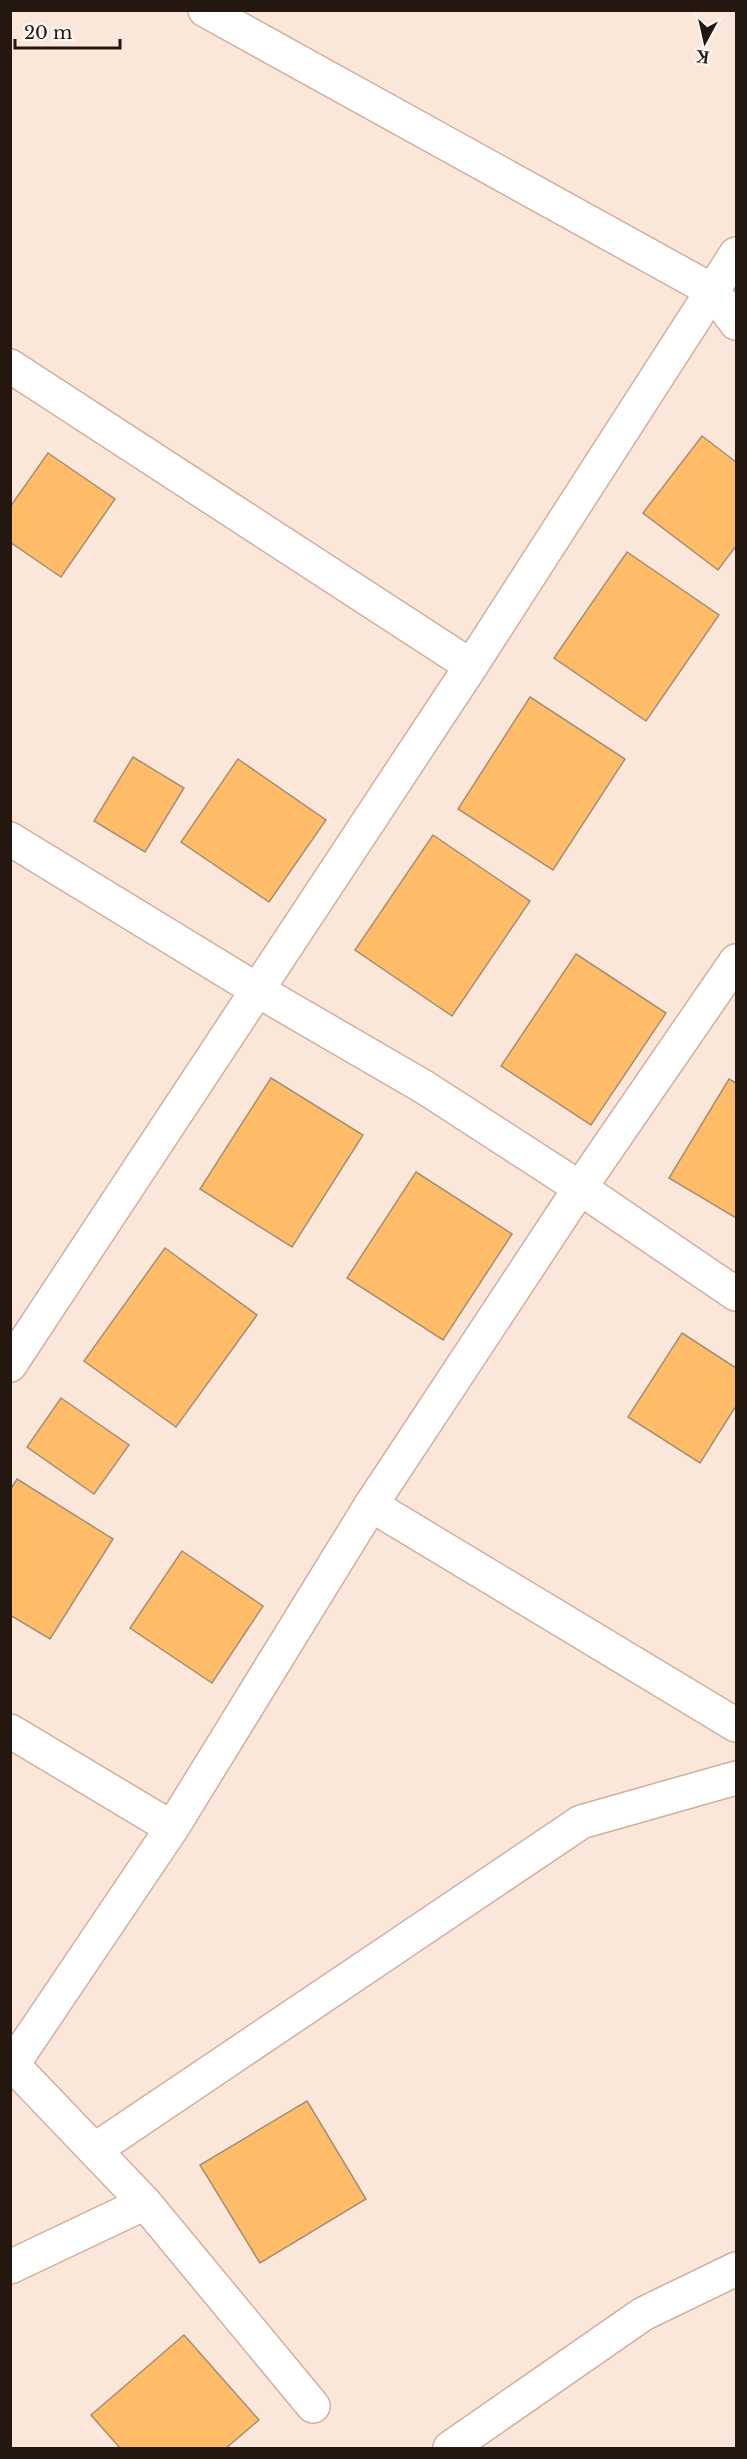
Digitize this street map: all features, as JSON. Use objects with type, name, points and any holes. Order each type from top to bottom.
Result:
[{"type":"street","points":[[205,10],[713,291],[736,323]]},
{"type":"street","points":[[10,1365],[471,666],[736,255]]},
{"type":"street","points":[[10,366],[471,666]]},
{"type":"street","points":[[10,839],[257,990],[424,1087],[580,1188],[736,1294]]},
{"type":"street","points":[[313,2406],[145,2203],[12,2063],[172,1828],[371,1505],[580,1188],[736,961]]},
{"type":"street","points":[[371,1505],[736,1725]]},
{"type":"street","points":[[10,1731],[172,1828]]},
{"type":"street","points":[[96,2149],[581,1822],[736,1778]]},
{"type":"street","points":[[10,2267],[145,2203]]},
{"type":"street","points":[[450,2448],[643,2314],[736,2269]]},
{"type":"building","points":[[702,436],[736,462],[736,546],[718,570],[643,513]]},
{"type":"building","points":[[48,453],[115,499],[61,577],[10,542],[10,507]]},
{"type":"building","points":[[627,552],[719,615],[646,721],[554,658]]},
{"type":"building","points":[[530,697],[625,759],[553,870],[458,809]]},
{"type":"building","points":[[133,757],[184,788],[145,852],[94,821]]},
{"type":"building","points":[[238,759],[326,820],[269,902],[181,842]]},
{"type":"building","points":[[433,835],[530,901],[452,1016],[355,950]]},
{"type":"building","points":[[576,954],[666,1013],[591,1125],[501,1066]]},
{"type":"building","points":[[271,1078],[363,1135],[292,1247],[200,1189]]},
{"type":"building","points":[[729,1079],[736,1083],[736,1218],[669,1178]]},
{"type":"building","points":[[416,1172],[512,1234],[443,1340],[347,1278]]},
{"type":"building","points":[[165,1248],[257,1315],[176,1427],[84,1361]]},
{"type":"building","points":[[682,1333],[736,1368],[736,1406],[700,1463],[628,1417]]},
{"type":"building","points":[[61,1398],[129,1445],[94,1494],[27,1447]]},
{"type":"building","points":[[17,1479],[113,1539],[50,1639],[10,1615],[10,1490]]},
{"type":"building","points":[[182,1551],[263,1606],[212,1683],[130,1628]]},
{"type":"building","points":[[307,2101],[366,2199],[260,2263],[200,2165]]},
{"type":"building","points":[[184,2335],[259,2420],[226,2448],[120,2448],[91,2415]]}]
